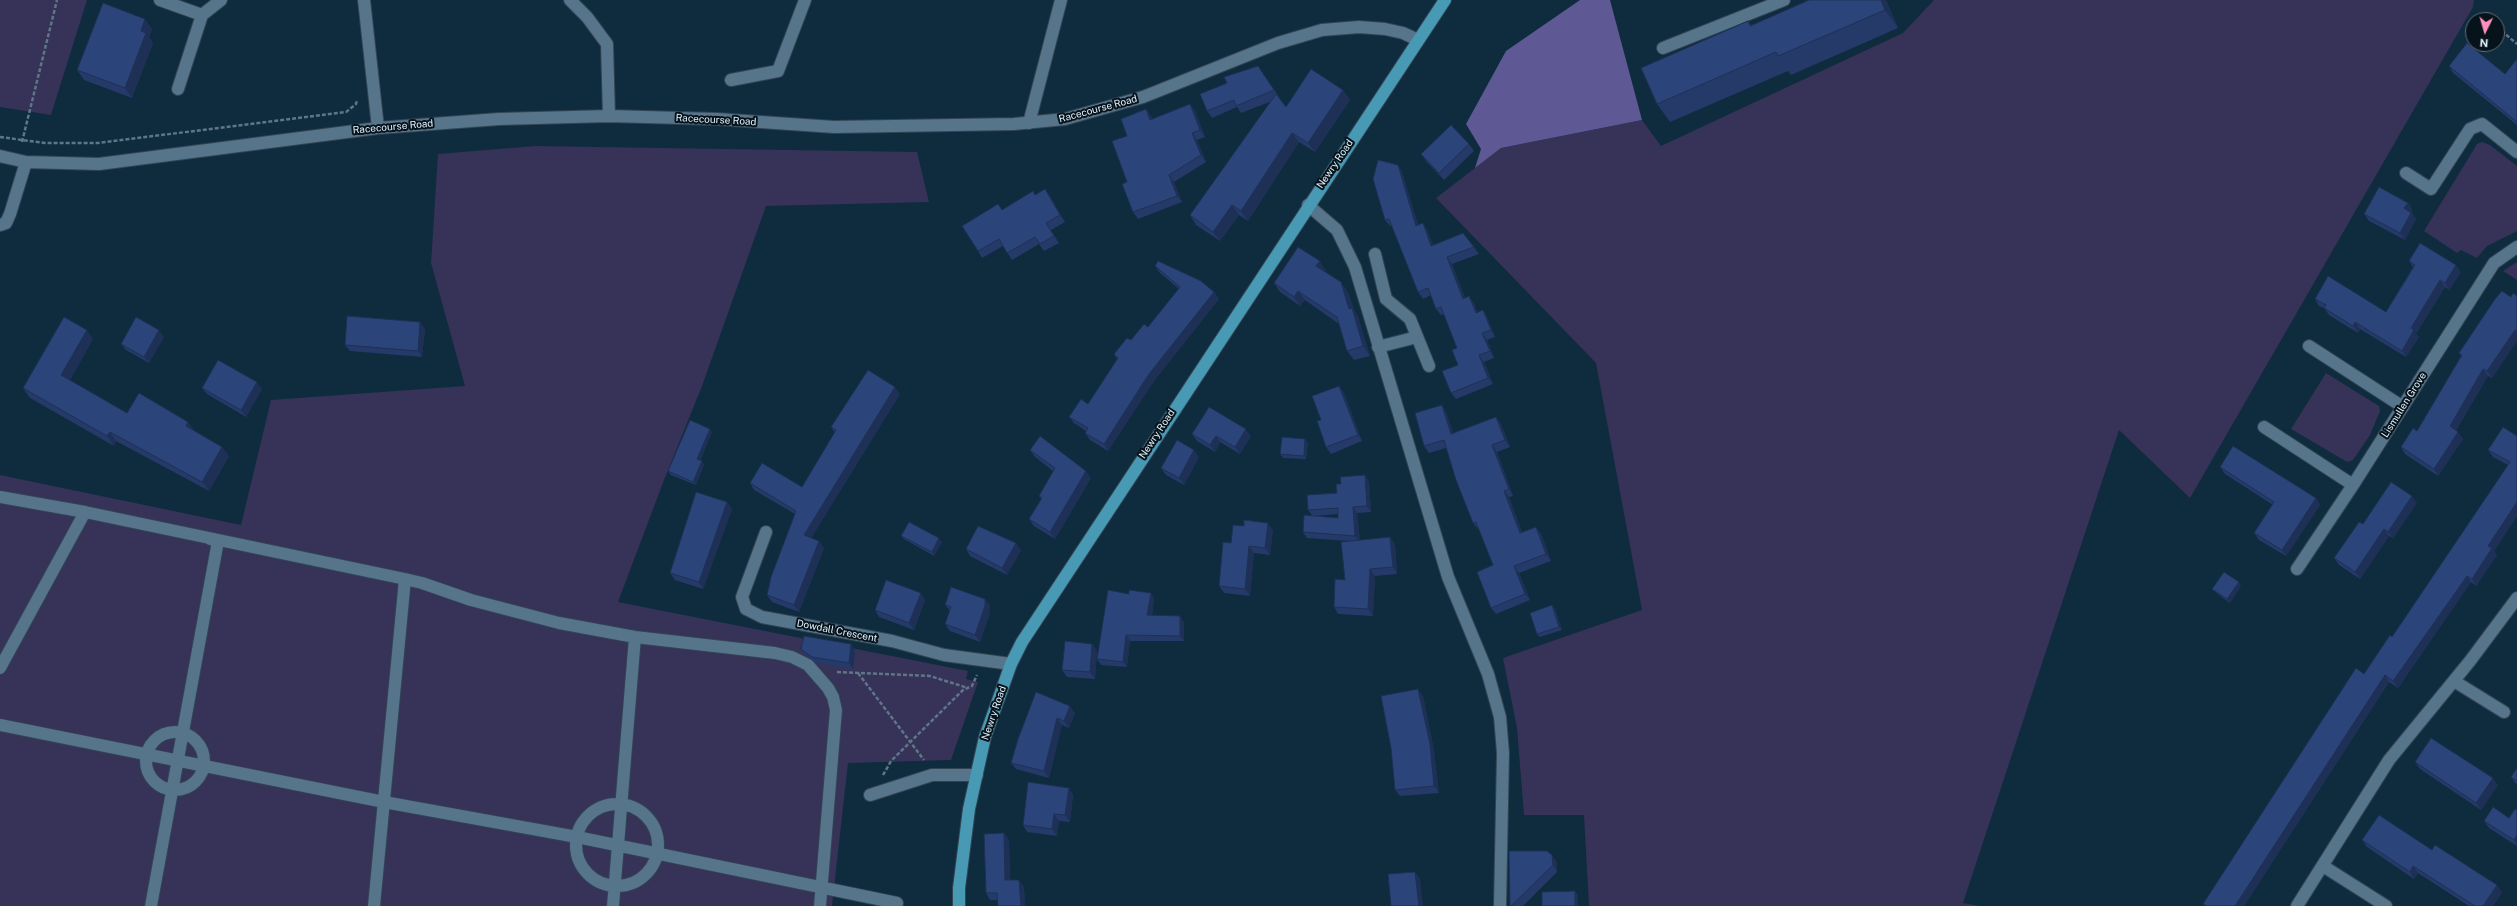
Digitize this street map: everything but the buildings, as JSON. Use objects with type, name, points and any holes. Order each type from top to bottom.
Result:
[{"type":"main road","name":"Newry Road","points":[[959,906],[959,888],[969,809],[985,737],[1011,664],[1038,615],[1445,0]]},
{"type":"street","points":[[160,0],[202,15]]},
{"type":"street","points":[[178,89],[202,15],[221,0]]},
{"type":"street","points":[[364,0],[378,128]]},
{"type":"street","points":[[570,0],[587,17],[607,44],[609,116]]},
{"type":"street","points":[[732,80],[778,71],[805,0]]},
{"type":"street","points":[[1029,122],[1061,0]]},
{"type":"street","points":[[1663,48],[1784,0]]},
{"type":"street","name":"Racecourse Road","points":[[0,156],[22,161],[99,164],[378,128],[499,119],[609,116],[718,119],[834,127],[1029,122],[1065,119],[1143,97],[1278,43],[1322,30],[1359,27],[1386,29],[1403,33],[1418,40]]},
{"type":"street","points":[[2406,173],[2431,189],[2470,129],[2482,124],[2517,152]]},
{"type":"street","points":[[0,225],[6,223],[10,214],[22,161]]},
{"type":"street","points":[[1308,205],[1337,230],[1355,267],[1448,578],[1488,674],[1500,717],[1502,753],[1500,906]]},
{"type":"street","name":"Lismullen Grove","points":[[2297,569],[2354,485],[2494,263],[2517,247]]},
{"type":"street","points":[[1375,254],[1386,299],[1410,319],[1429,366]]},
{"type":"street","points":[[1378,347],[1417,337]]},
{"type":"street","points":[[2309,346],[2403,407]]},
{"type":"street","points":[[2264,427],[2354,485]]},
{"type":"street","points":[[0,497],[86,512],[405,579],[455,593],[470,600],[540,618],[635,637],[775,653],[792,658],[815,672],[833,697],[836,710],[820,906]]},
{"type":"street","points":[[0,668],[86,512]]},
{"type":"street","name":"Dowdall Crescent","points":[[766,532],[742,597],[746,609],[762,617],[892,641],[944,655],[1011,664]]},
{"type":"street","points":[[150,906],[218,541],[207,538]]},
{"type":"street","points":[[374,906],[405,579]]},
{"type":"street","points":[[2297,906],[2389,760],[2454,681],[2517,598]]},
{"type":"street","points":[[613,906],[620,805],[635,637]]},
{"type":"street","points":[[2454,681],[2504,712]]},
{"type":"street","points":[[0,725],[384,802],[657,853],[897,903],[896,906]]},
{"type":"street","points":[[182,733],[190,736],[202,749],[204,766],[196,781],[184,788],[172,790],[162,787],[149,773],[147,754],[151,746],[164,734],[182,733]]},
{"type":"street","points":[[870,795],[932,775],[977,775]]},
{"type":"street","points":[[620,805],[631,807],[649,820],[656,836],[657,853],[653,864],[637,881],[615,886],[603,884],[585,870],[576,849],[577,837],[581,826],[597,810],[620,805]]},
{"type":"street","points":[[2323,866],[2386,906]]},
{"type":"path","points":[[22,161],[22,140],[57,0]]},
{"type":"path","points":[[2505,34],[2517,44]]},
{"type":"path","points":[[0,137],[45,143],[98,143],[346,112],[356,104],[359,94]]},
{"type":"path","points":[[882,791],[884,771],[910,742],[963,690],[972,686],[983,660]]},
{"type":"path","points":[[815,672],[930,676],[968,688]]},
{"type":"path","points":[[858,673],[924,760],[932,775]]},
{"type":"shaded area","points":[[0,0],[87,0],[51,115],[0,107]]},
{"type":"shaded area","points":[[1580,0],[1610,0],[1642,120],[1501,148],[1475,168],[1481,149],[1466,124],[1506,51]]},
{"type":"shaded area","points":[[1934,0],[2474,0],[2473,7],[2470,12],[2465,12],[2465,21],[2190,498],[2119,430],[1963,903],[1981,906],[1589,906],[1584,815],[1524,815],[1517,728],[1503,658],[1642,610],[1596,363],[1436,198],[1501,148],[1642,120],[1661,146],[1903,33]]},
{"type":"shaded area","points":[[2482,142],[2490,145],[2517,166],[2517,231],[2487,246],[2477,258],[2461,250],[2457,253],[2424,231],[2477,144]]},
{"type":"shaded area","points":[[535,146],[917,152],[929,202],[766,206],[702,386],[664,480],[618,602],[968,671],[966,679],[978,682],[951,760],[848,763],[832,906],[0,906],[0,475],[241,525],[271,400],[465,386],[431,263],[438,154]]},
{"type":"shaded area","points":[[2517,262],[2517,280],[2503,271]]},
{"type":"shaded area","points":[[2326,373],[2379,406],[2380,411],[2370,435],[2353,460],[2347,462],[2291,429]]}]
